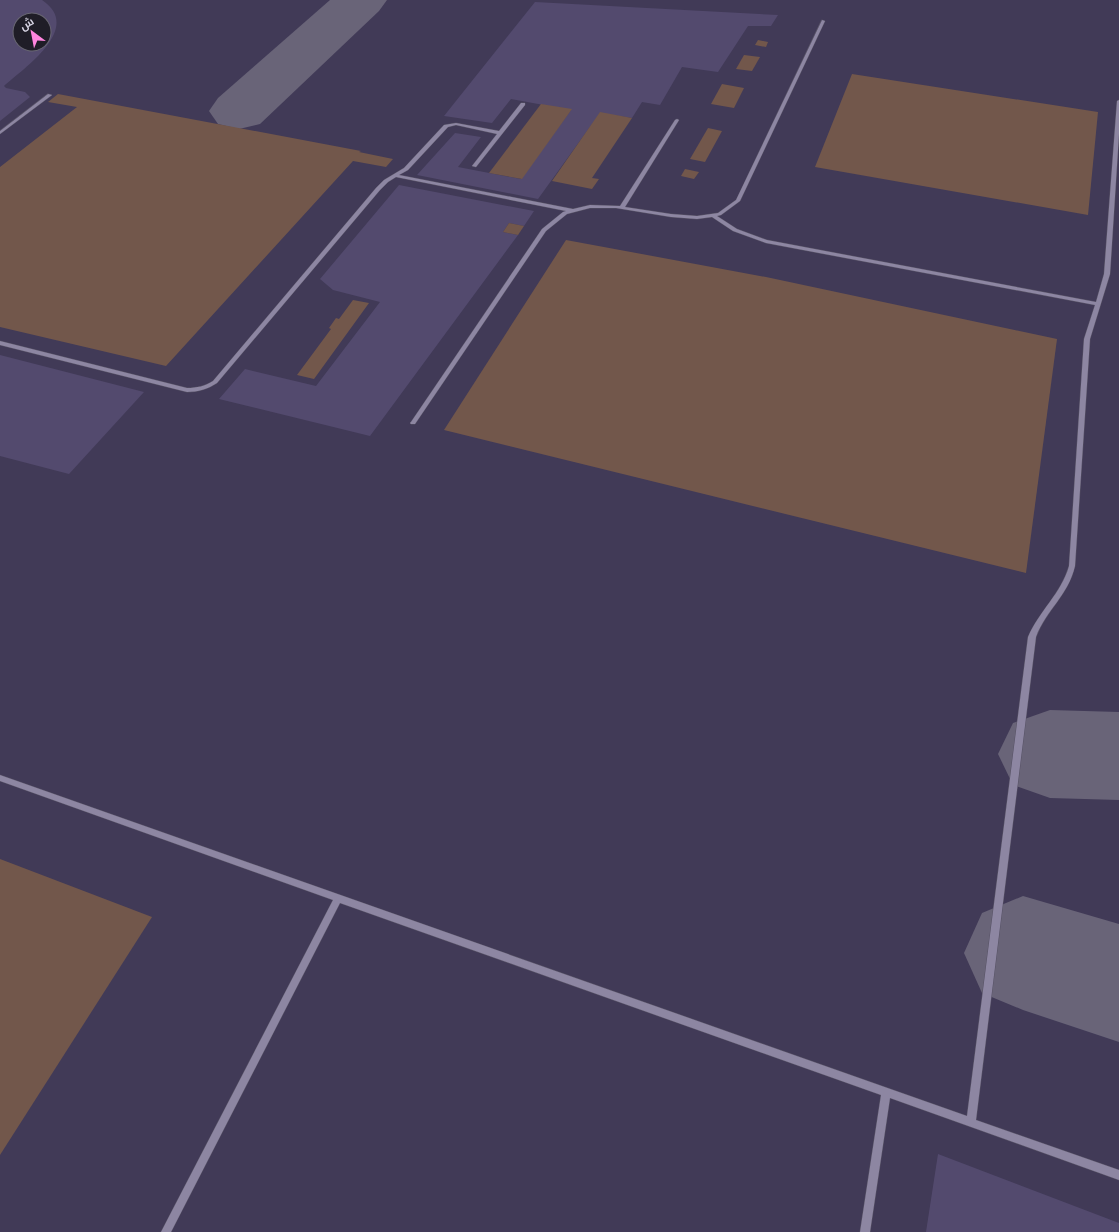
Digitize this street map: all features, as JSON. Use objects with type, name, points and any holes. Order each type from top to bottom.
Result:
[{"type":"lane","points":[[413,423],[544,230],[558,217],[594,206],[622,207],[689,218],[714,216],[732,207],[738,201],[823,21]]},
{"type":"lane","points":[[0,134],[50,95]]},
{"type":"lane","points":[[971,1122],[1032,637],[1040,618],[1066,586],[1072,566],[1087,339],[1091,320],[1104,291],[1107,274],[1119,101]]},
{"type":"lane","points":[[474,166],[523,104]]},
{"type":"lane","points":[[622,207],[677,120]]},
{"type":"lane","points":[[0,343],[187,390],[194,390],[209,386],[215,382],[378,189],[386,181],[406,169],[443,128],[448,125],[456,124],[500,133]]},
{"type":"lane","points":[[396,176],[574,211]]},
{"type":"lane","points":[[714,216],[735,230],[766,241],[1098,304]]},
{"type":"lane","points":[[0,778],[1119,1175]]},
{"type":"lane","points":[[166,1232],[338,898]]},
{"type":"lane","points":[[865,1232],[886,1092]]},
{"type":"shaded area","points":[[0,0],[1119,0],[1119,1232],[0,1232]]},
{"type":"shaded area","points":[[0,0],[42,0],[53,11],[57,23],[52,38],[52,12],[12,12],[12,52],[41,52],[4,86],[6,88],[25,92],[30,97],[0,121]]},
{"type":"shaded area","points":[[535,2],[778,15],[771,26],[748,26],[718,72],[682,67],[660,105],[642,102],[632,118],[600,113],[538,199],[417,175],[455,133],[481,137],[458,167],[521,179],[571,110],[511,99],[492,123],[444,116]]},
{"type":"shaded area","points":[[399,185],[534,211],[524,226],[509,223],[503,232],[518,235],[370,436],[219,399],[245,369],[316,386],[380,302],[333,290],[320,279]]},
{"type":"shaded area","points":[[0,355],[144,392],[69,474],[0,456]]},
{"type":"shaded area","points":[[938,1154],[1119,1223],[1119,1232],[926,1232]]},
{"type":"building","points":[[758,40],[768,42],[766,47],[755,45]]},
{"type":"building","points":[[744,55],[760,57],[752,71],[736,69]]},
{"type":"building","points":[[852,74],[1098,112],[1088,215],[815,167]]},
{"type":"building","points":[[722,84],[744,88],[734,108],[711,104]]},
{"type":"building","points":[[58,94],[361,151],[359,152],[393,159],[386,167],[353,161],[166,366],[0,327],[0,167],[77,107],[48,102]]},
{"type":"building","points":[[541,104],[572,109],[522,179],[489,173]]},
{"type":"building","points":[[600,112],[632,118],[592,178],[599,179],[592,189],[552,181]]},
{"type":"building","points":[[708,128],[722,131],[705,162],[690,159]]},
{"type":"building","points":[[685,169],[699,172],[694,179],[681,176]]},
{"type":"building","points":[[509,223],[524,226],[518,235],[503,232]]},
{"type":"building","points":[[566,240],[766,277],[1057,339],[1026,573],[444,430]]},
{"type":"building","points":[[353,300],[369,303],[314,379],[297,375],[331,329],[329,328],[336,318],[339,319]]},
{"type":"building","points":[[0,859],[152,917],[0,1155]]},
{"type":"taxiway","points":[[239,111],[361,0]]},
{"type":"taxiway","points":[[1050,754],[1119,756]]},
{"type":"taxiway","points":[[1023,953],[1119,983]]}]
